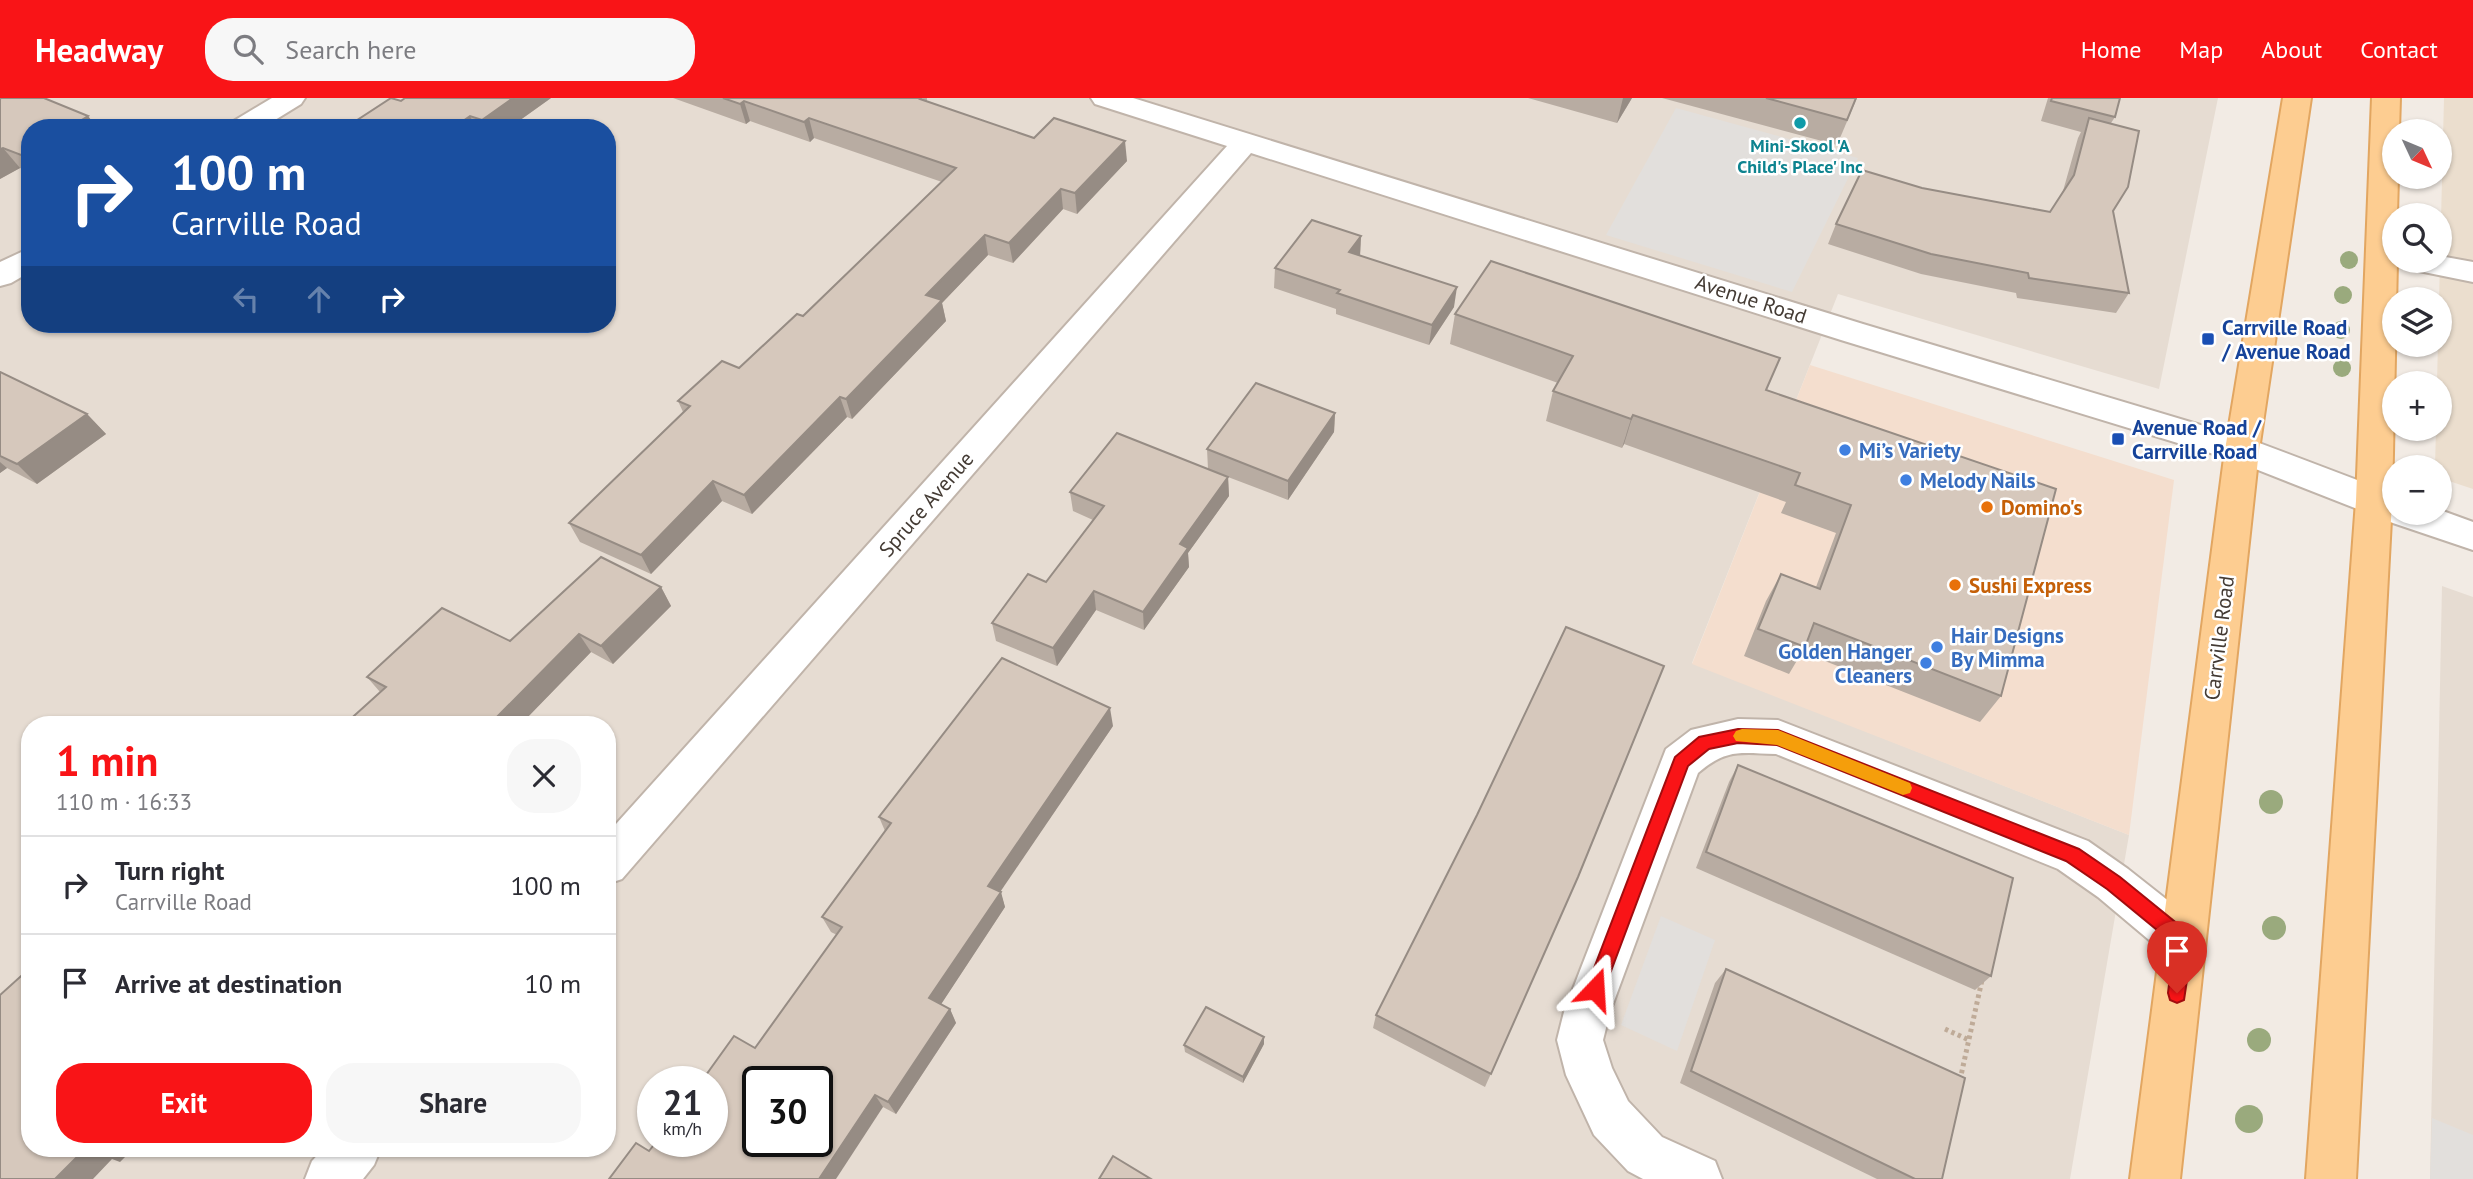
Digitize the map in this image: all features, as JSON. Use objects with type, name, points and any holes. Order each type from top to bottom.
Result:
[{"type":"main road","name":"Carrville Road","points":[[2155,1179],[2242,450],[2297,98]]},
{"type":"main road","points":[[2386,98],[2387,203]]},
{"type":"main road","points":[[2388,273],[2391,455]]},
{"type":"main road","points":[[2331,1179],[2390,525]]},
{"type":"street","points":[[257,119],[291,98]]},
{"type":"street","name":"Avenue Road","points":[[1105,98],[2242,450],[2382,503]]},
{"type":"street","name":"Spruce Avenue","points":[[616,855],[1245,143]]},
{"type":"street","points":[[0,276],[21,263]]},
{"type":"street","points":[[2452,268],[2473,272]]},
{"type":"street","name":"Avenue Road","points":[[2441,525],[2473,537]]},
{"type":"street","points":[[1697,1179],[1645,1154],[1611,1118],[1590,1075],[1580,1040],[1587,1012],[1681,762],[1705,743],[1738,736],[1778,737],[2073,855],[2113,883],[2183,940]]},
{"type":"street","points":[[330,1179],[349,1157]]},
{"type":"path","points":[[1958,1090],[1983,975]]},
{"type":"path","points":[[1945,1029],[1969,1040]]},
{"type":"shaded area","points":[[0,98],[2218,98],[2159,389],[1838,294],[1692,663],[2129,835],[2070,1179],[0,1179]]},
{"type":"shaded area","points":[[2444,98],[2473,98],[2473,489],[2452,482],[2452,455],[2435,455],[2436,441],[2452,441],[2452,371],[2437,371],[2438,357],[2452,357],[2452,287],[2439,287],[2440,273],[2452,273],[2452,203],[2441,203],[2442,189],[2452,189],[2452,119],[2443,119]]},
{"type":"shaded area","points":[[1676,108],[1858,158],[1792,292],[1606,235]]},
{"type":"shaded area","points":[[1810,365],[2174,480],[2129,835],[1692,664]]},
{"type":"shaded area","points":[[2442,586],[2473,597],[2473,1179],[2430,1179]]},
{"type":"shaded area","points":[[1661,916],[1715,940],[1677,1051],[1621,1025]]},
{"type":"shaded area","points":[[2432,1118],[2473,1135],[2473,1179],[2430,1179]]},
{"type":"building","points":[[44,98],[88,116],[83,119],[21,119],[21,155],[0,149],[0,99]]},
{"type":"building","points":[[391,98],[401,101],[405,98],[513,98],[483,119],[470,116],[466,119],[359,119]]},
{"type":"building","points":[[723,98],[921,98],[1034,138],[1054,118],[1125,141],[1075,193],[1061,189],[1009,243],[985,235],[926,295],[942,300],[846,399],[840,397],[744,495],[713,481],[641,555],[569,523],[690,406],[678,401],[722,361],[739,368],[797,314],[803,316],[956,168],[809,118],[804,122],[744,101],[740,104]]},
{"type":"building","points":[[1766,98],[1856,98],[1847,120]]},
{"type":"building","points":[[2052,98],[2120,98],[2115,117],[2051,101]]},
{"type":"building","points":[[2089,118],[2139,131],[2128,187],[2113,211],[2129,293],[2029,278],[2028,273],[1931,254],[1836,224],[1862,170],[1922,188],[2050,212],[2074,175]]},
{"type":"building","points":[[1312,220],[1361,236],[1349,252],[1457,287],[1432,325],[1337,293],[1340,290],[1275,268]]},
{"type":"building","points":[[1491,261],[1780,358],[1766,390],[2056,489],[2001,696],[1814,623],[1805,647],[1758,629],[1781,574],[1820,589],[1851,505],[1795,485],[1800,473],[1633,415],[1631,419],[1553,391],[1573,356],[1455,314]]},
{"type":"building","points":[[0,372],[87,414],[17,464],[0,456]]},
{"type":"building","points":[[1256,383],[1335,413],[1288,481],[1207,449]]},
{"type":"building","points":[[1117,433],[1228,477],[1180,544],[1188,548],[1143,612],[1094,591],[1053,648],[992,623],[1028,574],[1046,582],[1104,506],[1070,492]]},
{"type":"building","points":[[601,557],[661,587],[601,646],[579,634],[498,716],[354,716],[386,687],[367,677],[442,608],[510,641]]},
{"type":"building","points":[[1566,627],[1664,666],[1578,877],[1491,1074],[1376,1015],[1477,815]]},
{"type":"building","points":[[1002,658],[1110,708],[988,886],[1001,892],[929,998],[950,1009],[888,1102],[875,1095],[819,1179],[609,1179],[636,1143],[637,1157],[728,1157],[728,1066],[712,1066],[734,1036],[755,1048],[842,927],[822,917],[891,823],[879,817]]},
{"type":"building","points":[[1738,765],[2013,878],[1991,976],[1706,852]]},
{"type":"building","points":[[1726,969],[1965,1078],[1942,1179],[1915,1179],[1691,1071]]},
{"type":"building","points":[[21,976],[21,1157],[77,1157],[55,1179],[0,1179],[0,995]]},
{"type":"building","points":[[1206,1007],[1264,1037],[1243,1077],[1184,1045]]},
{"type":"building","points":[[1113,1156],[1151,1179],[1099,1179]]},
{"type":"slow traffic","points":[[1742,736],[1778,737],[1903,788]]},
{"type":"place","name":"Mini-Skool 'A Child's Place' Inc","points":[[1800,123]]},
{"type":"place","name":"Carrville Road / Avenue Road","points":[[2208,339]]},
{"type":"place","name":"Avenue Road / Carrville Road","points":[[2118,439]]},
{"type":"place","name":"Mi’s Variety","points":[[1845,450]]},
{"type":"place","name":"Melody Nails","points":[[1906,480]]},
{"type":"place","name":"Domino's","points":[[1987,507]]},
{"type":"place","name":"Sushi Express","points":[[1955,585]]},
{"type":"place","name":"Hair Designs By Mimma","points":[[1937,647]]},
{"type":"place","name":"Golden Hanger Cleaners","points":[[1926,663]]},
{"type":"route","points":[[1595,989],[1681,762],[1705,743],[1738,736],[1778,737],[2073,855],[2113,883],[2183,940],[2177,993]]}]
